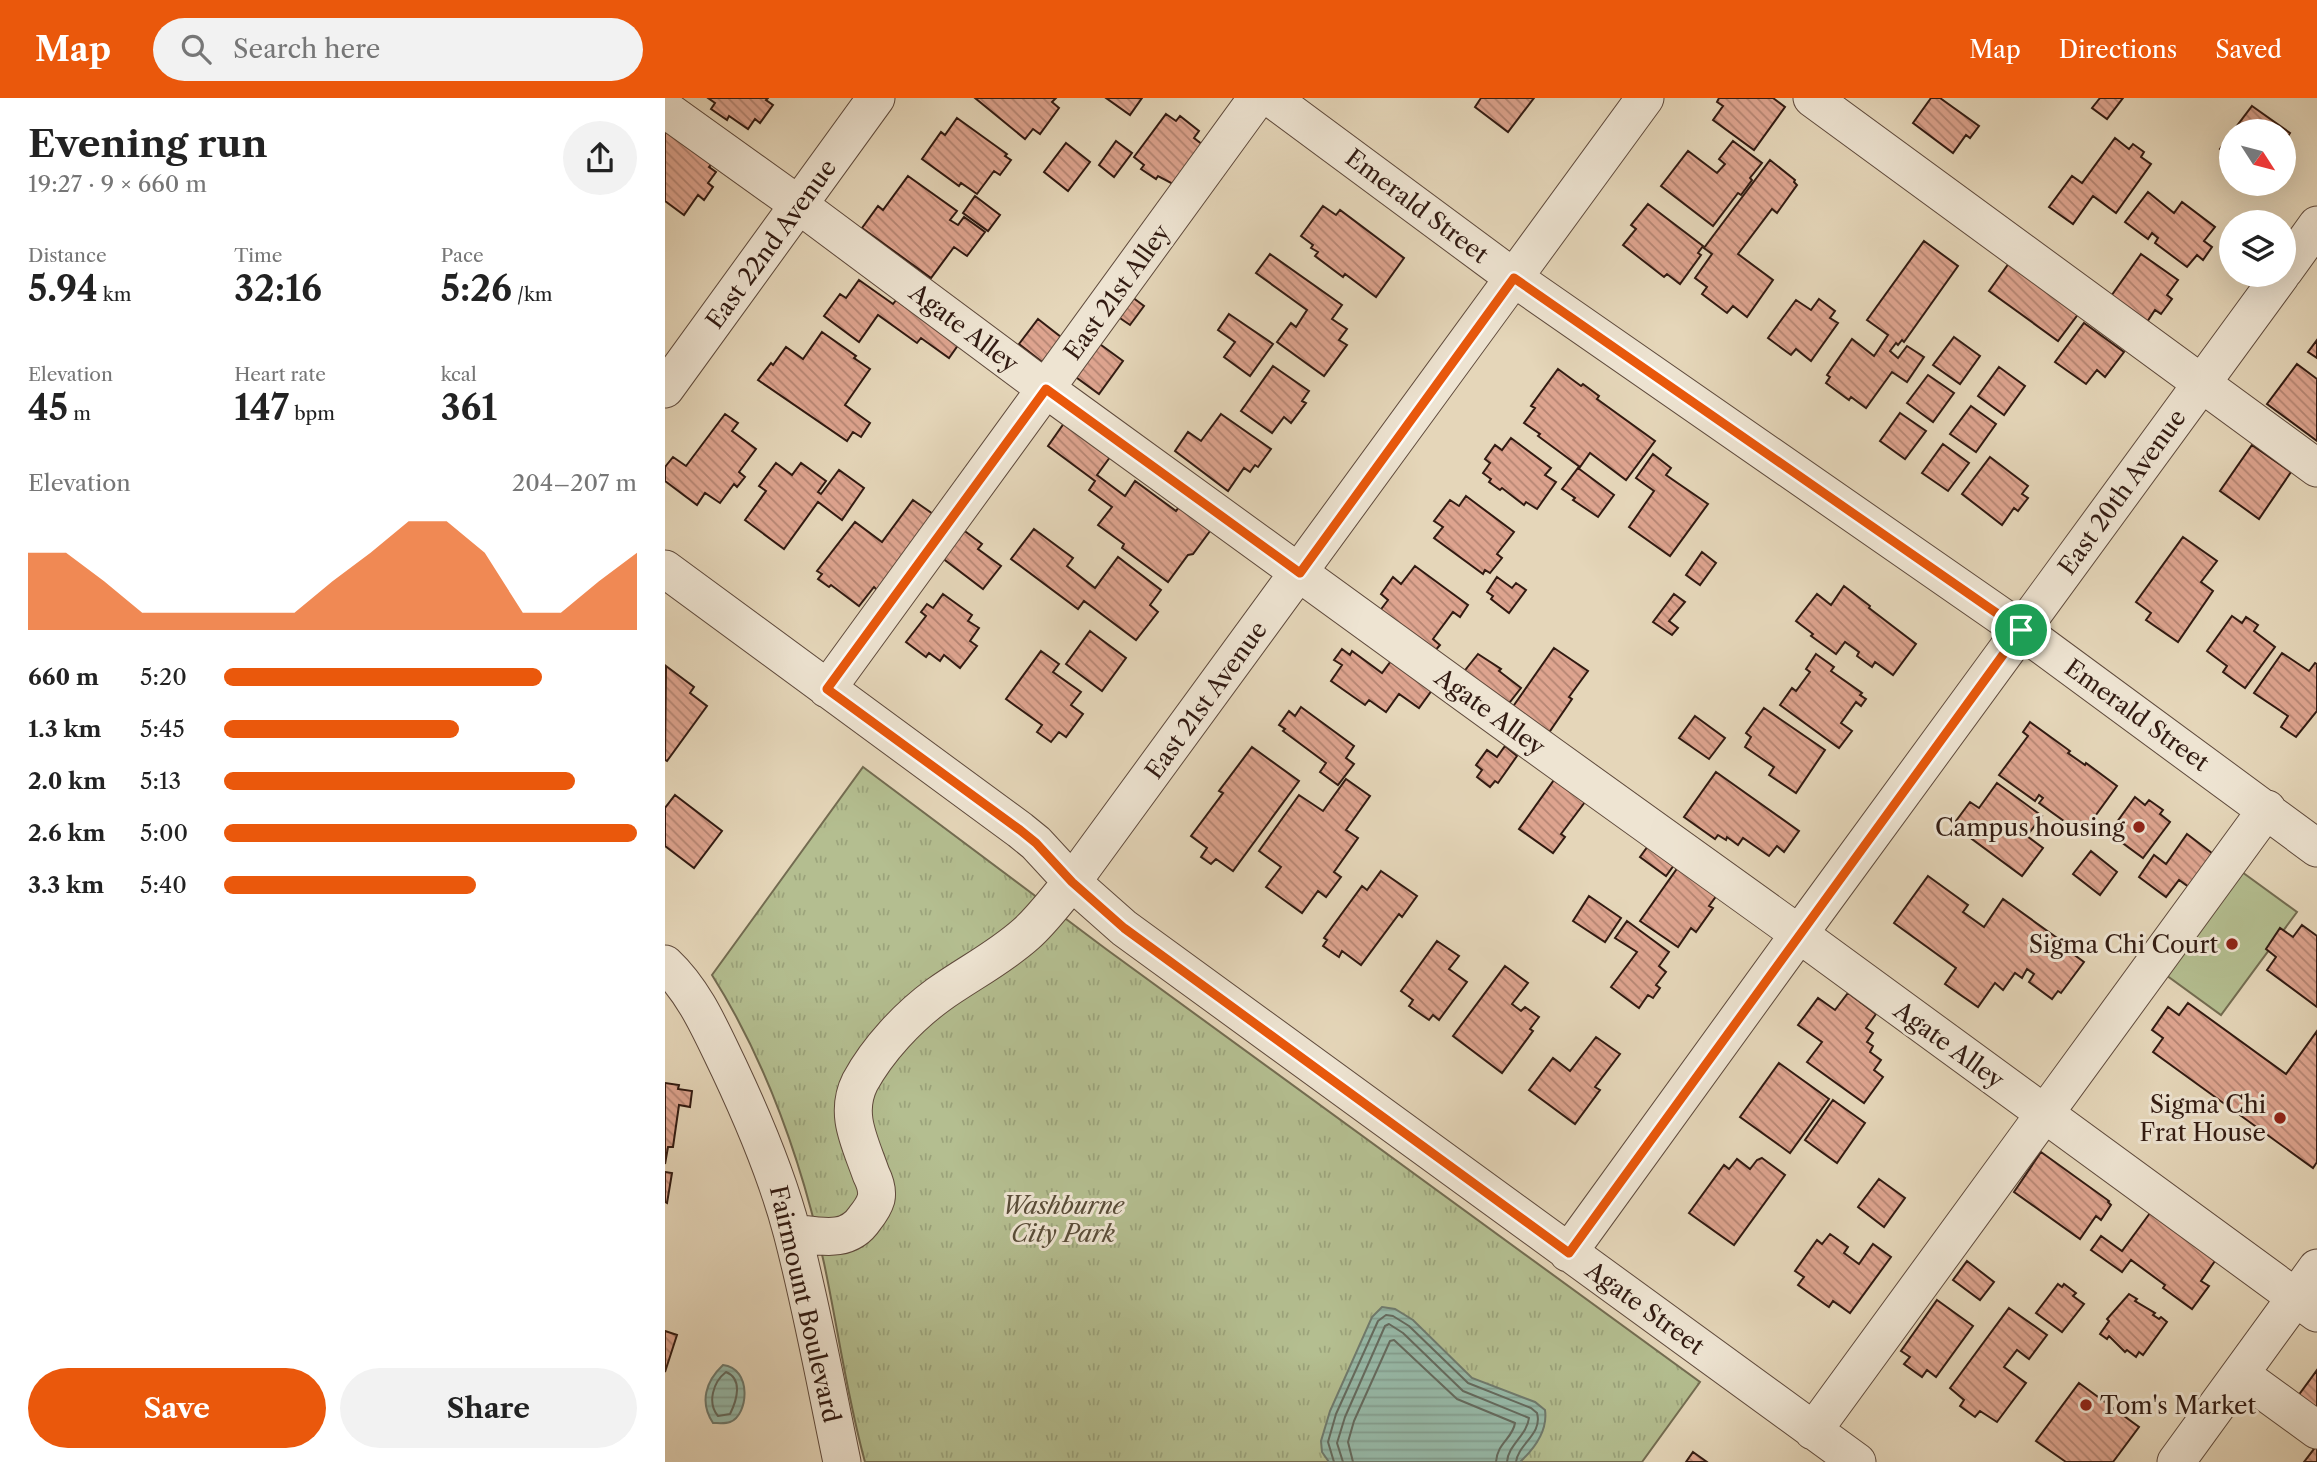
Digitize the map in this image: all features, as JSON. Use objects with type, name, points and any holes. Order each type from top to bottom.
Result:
[{"type":"street","name":"East 22nd Avenue","points":[[665,389],[876,98]]},
{"type":"street","name":"East 21st Alley","points":[[827,689],[1257,98]]},
{"type":"street","name":"Emerald Street","points":[[1271,98],[1514,278],[2021,630],[2317,848]]},
{"type":"street","name":"East 21st Avenue","points":[[793,1233],[838,1237],[848,1235],[860,1226],[876,1200],[876,1187],[852,1113],[853,1097],[862,1079],[908,1020],[1024,935],[1072,882],[1645,98]]},
{"type":"street","points":[[1812,98],[2317,468]]},
{"type":"street","name":"Agate Alley","points":[[665,109],[2306,1305]]},
{"type":"street","name":"East 20th Avenue","points":[[2296,254],[2317,226]]},
{"type":"street","name":"East 20th Avenue","points":[[1569,1253],[1799,933],[2272,287]]},
{"type":"street","name":"Agate Street","points":[[665,569],[1020,830],[1036,843],[1072,882],[1124,928],[1857,1462]]},
{"type":"street","points":[[1813,1431],[2267,809]]},
{"type":"street","name":"Fairmount Boulevard","points":[[665,964],[691,993],[713,1035],[772,1169],[793,1233],[841,1461]]},
{"type":"street","points":[[2176,1462],[2240,1374],[2306,1305],[2317,1268]]},
{"type":"street","points":[[2240,1374],[2317,1430]]},
{"type":"green space","name":"Washburne City Park","points":[[863,767],[1106,949],[1700,1382],[1642,1462],[865,1462],[824,1263],[805,1188],[765,1078],[749,1042],[712,975]]},
{"type":"green space","name":"Sigma Chi Court","points":[[2242,872],[2297,912],[2221,1015],[2166,975]]},
{"type":"water","points":[[1382,1307],[1395,1309],[1413,1320],[1472,1378],[1535,1402],[1545,1410],[1539,1439],[1520,1462],[1329,1462],[1322,1452],[1321,1441],[1330,1411],[1372,1317]]},
{"type":"water","points":[[723,1365],[739,1374],[745,1392],[744,1402],[736,1418],[728,1423],[713,1423],[706,1407],[706,1392],[712,1378]]},
{"type":"building","points":[[708,98],[768,98],[766,100],[773,105],[760,123],[755,119],[748,129],[729,116],[727,120],[711,109],[715,103]]},
{"type":"building","points":[[975,98],[1056,98],[1052,102],[1059,108],[1040,134],[1033,129],[1025,139]]},
{"type":"building","points":[[1106,98],[1142,98],[1130,115]]},
{"type":"building","points":[[1481,98],[1534,98],[1508,132],[1475,107]]},
{"type":"building","points":[[1719,98],[1773,98],[1785,107],[1754,150],[1713,120],[1723,106],[1717,102]]},
{"type":"building","points":[[1931,98],[1940,98],[1979,126],[1970,138],[1966,135],[1953,153],[1913,123]]},
{"type":"building","points":[[2100,98],[2123,98],[2107,119],[2092,108]]},
{"type":"building","points":[[2252,106],[2270,119],[2242,119]]},
{"type":"building","points":[[1166,114],[1176,121],[1180,116],[1199,131],[1194,138],[1203,145],[1173,184],[1158,176],[1156,179],[1141,169],[1144,165],[1134,157]]},
{"type":"building","points":[[665,118],[715,160],[709,167],[716,172],[708,183],[713,187],[704,200],[698,195],[684,215],[665,201]]},
{"type":"building","points":[[957,118],[1007,154],[1005,156],[1011,160],[1000,175],[994,171],[977,194],[961,183],[959,186],[922,159],[941,132],[945,135]]},
{"type":"building","points":[[2115,138],[2129,149],[2133,144],[2144,152],[2141,157],[2151,164],[2116,213],[2093,196],[2073,224],[2049,207],[2072,176],[2082,183]]},
{"type":"building","points":[[1116,141],[1132,153],[1114,177],[1099,165]]},
{"type":"building","points":[[1733,141],[1762,163],[1741,195],[1738,193],[1713,226],[1661,186],[1688,151],[1717,173],[1725,164],[1719,159]]},
{"type":"building","points":[[1066,143],[1090,162],[1068,191],[1044,172]]},
{"type":"building","points":[[1770,160],[1795,180],[1797,185],[1777,213],[1772,209],[1738,254],[1773,280],[1747,317],[1733,306],[1727,313],[1702,294],[1707,287],[1695,278],[1712,254],[1704,248]]},
{"type":"building","points":[[908,176],[957,211],[950,220],[958,225],[964,217],[985,232],[967,256],[954,247],[931,278],[862,228],[878,206],[883,210]]},
{"type":"building","points":[[2148,192],[2174,213],[2182,202],[2215,227],[2204,241],[2212,247],[2203,260],[2197,255],[2187,267],[2155,243],[2158,238],[2152,233],[2148,239],[2125,222]]},
{"type":"building","points":[[975,196],[1000,215],[988,231],[963,213]]},
{"type":"building","points":[[1648,204],[1703,246],[1698,253],[1701,255],[1680,284],[1667,274],[1664,277],[1623,245],[1636,229],[1631,225]]},
{"type":"building","points":[[1323,206],[1336,215],[1340,210],[1404,258],[1376,297],[1315,256],[1318,252],[1301,236]]},
{"type":"building","points":[[1924,241],[1958,266],[1904,342],[1902,340],[1898,345],[1896,343],[1890,351],[1898,358],[1907,346],[1924,357],[1907,382],[1892,372],[1866,408],[1851,397],[1849,400],[1826,383],[1830,377],[1827,375],[1852,339],[1874,356],[1888,335],[1867,320]]},
{"type":"building","points":[[1270,254],[1342,305],[1332,319],[1347,329],[1339,340],[1347,345],[1324,376],[1277,342],[1291,323],[1296,327],[1307,310],[1256,273]]},
{"type":"building","points":[[2141,254],[2178,280],[2167,295],[2172,299],[2161,314],[2155,310],[2145,325],[2109,299]]},
{"type":"building","points":[[2012,259],[2082,309],[2058,341],[1989,291]]},
{"type":"building","points":[[859,280],[893,304],[897,299],[961,341],[949,358],[921,338],[917,343],[878,315],[859,342],[824,316],[840,294],[846,298]]},
{"type":"building","points":[[1132,297],[1144,306],[1130,325],[1117,316]]},
{"type":"building","points":[[1819,299],[1835,311],[1830,318],[1838,323],[1811,361],[1796,349],[1791,355],[1768,338],[1796,300],[1811,310]]},
{"type":"building","points":[[1229,314],[1273,344],[1250,376],[1224,357],[1235,342],[1218,330]]},
{"type":"building","points":[[1038,319],[1066,341],[1046,365],[1019,344]]},
{"type":"building","points":[[2084,323],[2124,352],[2105,377],[2097,370],[2086,384],[2055,362]]},
{"type":"building","points":[[822,332],[870,369],[845,405],[870,423],[861,437],[853,432],[847,441],[758,380],[786,347],[803,359]]},
{"type":"building","points":[[1954,337],[1980,356],[1960,384],[1933,365]]},
{"type":"building","points":[[2317,340],[2317,358],[2308,352]]},
{"type":"building","points":[[1097,342],[1123,361],[1099,394],[1073,375]]},
{"type":"building","points":[[2297,364],[2317,379],[2317,441],[2267,404]]},
{"type":"building","points":[[1273,366],[1309,391],[1302,401],[1306,403],[1291,423],[1284,417],[1272,433],[1241,411]]},
{"type":"building","points":[[1999,367],[2025,386],[2004,415],[1978,396]]},
{"type":"building","points":[[1558,369],[1581,386],[1583,384],[1599,396],[1597,399],[1655,441],[1626,480],[1590,453],[1580,467],[1524,423],[1535,408],[1531,406]]},
{"type":"building","points":[[1928,375],[1954,393],[1933,422],[1907,403]]},
{"type":"building","points":[[1971,406],[1996,424],[1976,452],[1950,434]]},
{"type":"building","points":[[1900,413],[1926,431],[1905,459],[1880,441]]},
{"type":"building","points":[[725,414],[738,423],[732,431],[756,449],[739,472],[745,477],[737,487],[734,484],[720,503],[705,493],[697,505],[665,481],[665,467],[673,457],[686,466]]},
{"type":"building","points":[[1221,414],[1271,449],[1258,467],[1255,465],[1250,472],[1244,468],[1228,491],[1175,451],[1188,432],[1201,441]]},
{"type":"building","points":[[1067,419],[1113,453],[1097,475],[1125,496],[1135,481],[1176,511],[1182,503],[1213,527],[1168,582],[1122,548],[1124,544],[1098,525],[1112,507],[1089,490],[1095,481],[1048,446]]},
{"type":"building","points":[[1511,438],[1551,468],[1545,475],[1556,482],[1537,509],[1526,502],[1524,505],[1502,488],[1500,490],[1489,482],[1491,479],[1483,473],[1490,463],[1485,459],[1495,445],[1502,450]]},
{"type":"building","points":[[1943,444],[1969,463],[1948,491],[1922,473]]},
{"type":"building","points":[[2252,445],[2291,472],[2259,519],[2220,491]]},
{"type":"building","points":[[1653,454],[1671,468],[1666,475],[1708,504],[1670,556],[1629,527],[1654,491],[1636,478]]},
{"type":"building","points":[[1990,457],[2028,486],[2022,494],[2028,498],[2018,511],[2014,508],[2002,525],[1962,494]]},
{"type":"building","points":[[776,463],[792,475],[801,463],[826,481],[818,492],[821,494],[839,470],[864,488],[842,520],[818,502],[784,549],[745,520],[766,491],[759,486]]},
{"type":"building","points":[[1578,468],[1614,495],[1598,517],[1562,489]]},
{"type":"building","points":[[1466,496],[1514,532],[1497,554],[1502,558],[1490,573],[1485,570],[1483,574],[1434,538],[1443,527],[1434,521],[1450,500],[1459,506]]},
{"type":"building","points":[[913,500],[933,514],[877,590],[874,587],[859,606],[831,585],[829,587],[818,579],[822,574],[817,571],[855,522],[882,542]]},
{"type":"building","points":[[958,526],[982,544],[978,549],[1001,566],[983,589],[937,554]]},
{"type":"building","points":[[1034,529],[1073,558],[1067,566],[1095,588],[1118,557],[1161,590],[1150,605],[1158,612],[1136,640],[1084,601],[1078,609],[1011,559]]},
{"type":"building","points":[[2183,537],[2217,561],[2201,582],[2213,591],[2178,642],[2146,620],[2151,613],[2136,602]]},
{"type":"building","points":[[1702,552],[1716,563],[1700,585],[1686,575]]},
{"type":"building","points":[[1415,566],[1468,605],[1460,617],[1453,612],[1433,639],[1440,645],[1434,652],[1379,612],[1388,600],[1381,594],[1393,577],[1401,584]]},
{"type":"building","points":[[1497,577],[1512,588],[1516,583],[1526,590],[1509,613],[1491,599],[1493,596],[1487,592]]},
{"type":"building","points":[[1844,586],[1916,644],[1893,675],[1875,662],[1872,667],[1857,656],[1859,652],[1845,642],[1836,654],[1796,621],[1817,594],[1831,605]]},
{"type":"building","points":[[943,594],[972,615],[968,621],[979,628],[970,641],[977,646],[960,668],[944,655],[940,661],[929,653],[926,657],[906,642],[926,616],[921,612],[927,604],[933,608]]},
{"type":"building","points":[[1674,594],[1685,602],[1669,621],[1678,628],[1672,635],[1653,622]]},
{"type":"building","points":[[2232,616],[2242,623],[2246,617],[2258,625],[2254,631],[2275,647],[2245,688],[2223,672],[2227,666],[2207,651]]},
{"type":"building","points":[[1090,631],[1126,658],[1102,691],[1066,664]]},
{"type":"building","points":[[1554,648],[1588,671],[1569,697],[1572,699],[1548,734],[1512,708]]},
{"type":"building","points":[[1342,649],[1350,655],[1352,651],[1382,673],[1394,657],[1435,686],[1419,708],[1399,694],[1386,712],[1369,700],[1365,705],[1331,681],[1342,665],[1334,660]]},
{"type":"building","points":[[1041,651],[1059,664],[1053,672],[1081,692],[1071,705],[1083,714],[1066,737],[1059,732],[1051,742],[1037,732],[1042,725],[1006,699]]},
{"type":"building","points":[[2282,653],[2309,671],[2317,664],[2317,711],[2296,737],[2281,727],[2288,716],[2254,693]]},
{"type":"building","points":[[1478,654],[1501,669],[1499,671],[1521,688],[1506,707],[1462,674]]},
{"type":"building","points":[[1816,654],[1834,667],[1831,671],[1862,693],[1860,695],[1866,699],[1861,706],[1856,702],[1841,723],[1852,731],[1839,748],[1780,705],[1792,688],[1796,691],[1810,672],[1806,669]]},
{"type":"building","points":[[666,666],[694,687],[690,693],[707,706],[667,761],[665,760]]},
{"type":"building","points":[[1301,707],[1354,746],[1346,758],[1354,764],[1338,785],[1320,772],[1326,763],[1283,731],[1285,729],[1279,725],[1289,711],[1295,716]]},
{"type":"building","points":[[1764,708],[1825,750],[1796,793],[1769,775],[1774,767],[1745,747],[1751,737],[1746,733]]},
{"type":"building","points":[[1695,716],[1725,738],[1709,759],[1679,738]]},
{"type":"building","points":[[2030,722],[2070,751],[2068,753],[2117,786],[2082,834],[2039,803],[2043,798],[2039,795],[2035,801],[1999,775],[2028,736],[2023,732]]},
{"type":"building","points":[[1505,746],[1517,756],[1498,783],[1495,781],[1490,787],[1477,777],[1482,770],[1476,765],[1487,750],[1497,757]]},
{"type":"building","points":[[1252,747],[1299,781],[1233,871],[1216,859],[1211,864],[1201,857],[1207,848],[1191,836],[1223,793],[1219,791]]},
{"type":"building","points":[[1716,772],[1799,831],[1784,852],[1777,846],[1769,856],[1743,838],[1738,845],[1727,837],[1726,840],[1718,835],[1715,839],[1684,817]]},
{"type":"building","points":[[1346,779],[1370,796],[1346,830],[1358,838],[1334,872],[1341,877],[1326,897],[1318,891],[1302,913],[1266,887],[1281,867],[1259,851],[1299,795],[1323,811]]},
{"type":"building","points":[[1554,780],[1585,802],[1561,834],[1565,837],[1553,853],[1519,829]]},
{"type":"building","points":[[1997,783],[2042,816],[2027,836],[2043,848],[2022,876],[1953,825],[1970,802],[1979,808]]},
{"type":"building","points":[[675,795],[722,831],[694,868],[665,846],[665,808]]},
{"type":"building","name":"Campus housing","points":[[2135,797],[2145,805],[2149,800],[2163,810],[2160,814],[2170,822],[2143,858],[2109,833]]},
{"type":"building","points":[[2187,834],[2217,857],[2193,890],[2179,880],[2166,897],[2139,877],[2154,855],[2166,864]]},
{"type":"building","points":[[1651,842],[1677,861],[1666,876],[1640,857]]},
{"type":"building","points":[[2091,851],[2117,872],[2100,895],[2073,874]]},
{"type":"building","points":[[1681,863],[1720,891],[1709,906],[1713,908],[1696,932],[1691,928],[1678,947],[1640,921]]},
{"type":"building","points":[[1381,871],[1417,896],[1402,917],[1399,914],[1361,965],[1342,951],[1339,957],[1323,946],[1327,940],[1324,938],[1362,886],[1367,890]]},
{"type":"building","points":[[1928,876],[1968,905],[1963,912],[1984,927],[2003,899],[2071,948],[2069,951],[2084,962],[2061,993],[2058,991],[2052,999],[2029,982],[2034,974],[2027,969],[2022,978],[2015,973],[2003,990],[1995,983],[1978,1007],[1945,984],[1956,968],[1894,923]]},
{"type":"building","points":[[1589,896],[1621,918],[1605,942],[1573,921]]},
{"type":"building","points":[[1627,921],[1669,952],[1659,966],[1666,972],[1656,985],[1660,988],[1653,998],[1648,995],[1639,1008],[1611,987],[1637,952],[1615,938]]},
{"type":"building","points":[[2302,925],[2317,936],[2317,1007],[2267,970],[2276,957],[2266,949],[2280,928],[2293,937]]},
{"type":"building","points":[[1437,941],[1459,956],[1449,969],[1467,982],[1439,1020],[1433,1015],[1429,1020],[1409,1006],[1413,1000],[1401,991]]},
{"type":"building","points":[[1505,966],[1528,983],[1512,1004],[1521,1011],[1525,1007],[1539,1017],[1530,1029],[1533,1031],[1502,1073],[1453,1036]]},
{"type":"building","points":[[1848,993],[1876,1014],[1866,1028],[1873,1033],[1867,1042],[1873,1046],[1870,1052],[1881,1060],[1874,1070],[1883,1077],[1864,1103],[1807,1062],[1822,1042],[1798,1025],[1818,998],[1835,1010]]},
{"type":"building","name":"Sigma Chi Frat House","points":[[2188,1003],[2286,1074],[2317,1031],[2317,1162],[2313,1168],[2153,1052],[2163,1038],[2152,1030],[2168,1007],[2179,1015]]},
{"type":"building","points":[[1596,1037],[1620,1054],[1595,1087],[1600,1090],[1575,1124],[1529,1090],[1553,1058],[1570,1071]]},
{"type":"building","points":[[1779,1063],[1829,1099],[1790,1153],[1740,1117]]},
{"type":"building","points":[[665,1083],[692,1091],[690,1107],[679,1105],[673,1147],[668,1147],[665,1164]]},
{"type":"building","points":[[1833,1100],[1865,1123],[1837,1163],[1805,1140]]},
{"type":"building","points":[[2041,1152],[2111,1205],[2101,1220],[2096,1216],[2080,1239],[2014,1192]]},
{"type":"building","points":[[1762,1158],[1785,1175],[1734,1245],[1689,1213],[1724,1165],[1729,1169],[1737,1159],[1750,1169]]},
{"type":"building","points":[[665,1172],[672,1173],[667,1203],[665,1202]]},
{"type":"building","points":[[1879,1179],[1905,1198],[1884,1227],[1858,1207]]},
{"type":"building","points":[[2150,1213],[2217,1258],[2201,1281],[2209,1286],[2192,1309],[2131,1260],[2122,1272],[2091,1250],[2101,1236],[2122,1251]]},
{"type":"building","points":[[1830,1234],[1848,1247],[1844,1253],[1859,1264],[1873,1244],[1891,1257],[1850,1313],[1833,1301],[1829,1307],[1798,1285],[1804,1277],[1795,1271],[1817,1240],[1822,1244]]},
{"type":"building","points":[[1967,1261],[1994,1282],[1980,1300],[1953,1280]]},
{"type":"building","points":[[2058,1284],[2062,1287],[2064,1284],[2076,1293],[2073,1296],[2084,1304],[2062,1332],[2036,1313]]},
{"type":"building","points":[[2129,1294],[2137,1299],[2135,1301],[2155,1313],[2153,1315],[2167,1322],[2143,1355],[2139,1352],[2136,1357],[2127,1350],[2125,1352],[2109,1336],[2107,1339],[2100,1334],[2109,1321],[2107,1319]]},
{"type":"building","points":[[1937,1300],[1973,1326],[1936,1377],[1927,1370],[1922,1377],[1904,1364],[1910,1357],[1901,1351]]},
{"type":"building","points":[[2009,1308],[2047,1335],[2029,1359],[2017,1350],[2004,1367],[2026,1383],[1997,1422],[1980,1411],[1975,1417],[1960,1406],[1964,1400],[1950,1388]]},
{"type":"building","points":[[665,1331],[677,1335],[665,1372]]},
{"type":"building","points":[[2317,1370],[2317,1410],[2298,1396]]},
{"type":"building","name":"Tom's Market","points":[[2079,1383],[2139,1427],[2113,1462],[2066,1462],[2036,1441]]},
{"type":"building","points":[[2317,1445],[2317,1462],[2304,1462]]},
{"type":"building","points":[[1693,1452],[1707,1462],[1686,1462]]},
{"type":"place","name":"Campus housing","points":[[2139,827]]},
{"type":"place","name":"Sigma Chi Court","points":[[2232,944]]},
{"type":"place","name":"Sigma Chi Frat House","points":[[2280,1118]]},
{"type":"place","name":"Tom's Market","points":[[2086,1405]]},
{"type":"route","points":[[1514,278],[2021,630],[1569,1253],[1124,928],[1072,882],[1036,843],[1020,830],[827,689],[1046,389],[1300,573],[1514,278]]}]
